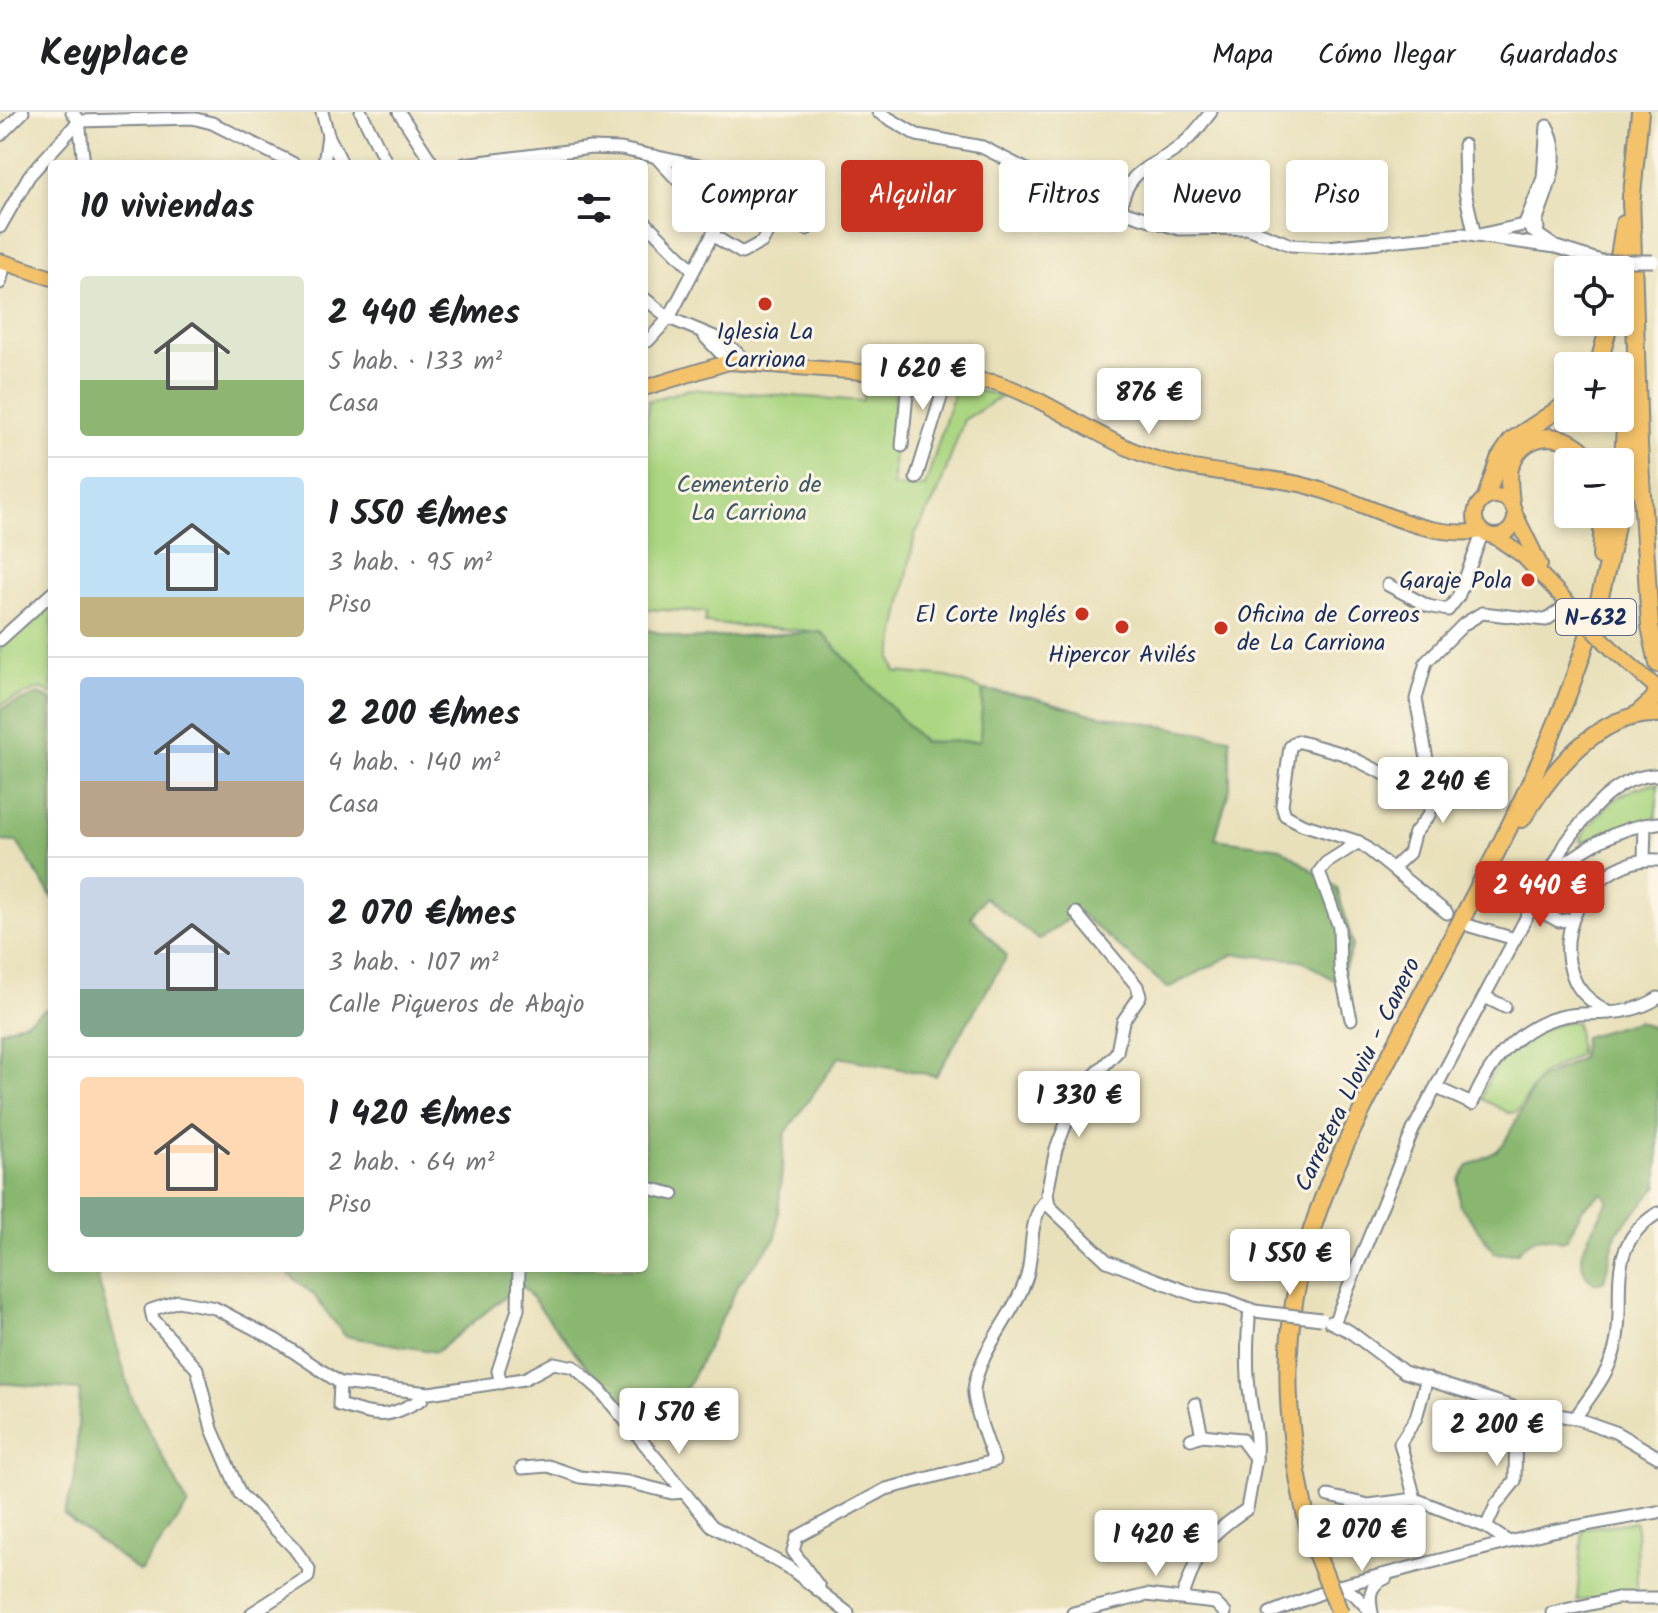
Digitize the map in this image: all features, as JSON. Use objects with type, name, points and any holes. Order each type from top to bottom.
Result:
[{"type":"highway","points":[[1619,256],[1640,112]]},
{"type":"highway","points":[[1624,448],[1635,147]]},
{"type":"highway","points":[[1631,195],[1639,444],[1650,626],[1658,664]]},
{"type":"highway","points":[[1481,503],[1499,459],[1512,440],[1554,412]]},
{"type":"highway","points":[[1513,510],[1511,465],[1520,450],[1535,440],[1559,436],[1580,448]]},
{"type":"highway","points":[[1562,717],[1594,598],[1602,528]]},
{"type":"highway","name":"Carretera Lloviu - Canero","points":[[1340,1613],[1312,1543],[1291,1446],[1288,1393],[1290,1332],[1305,1255],[1321,1200],[1351,1133],[1562,717],[1608,573],[1616,528]]},
{"type":"highway","points":[[1474,895],[1526,813],[1570,757],[1598,732],[1637,714],[1650,704],[1658,689]]},
{"type":"highway","points":[[1637,714],[1658,714]]},
{"type":"main road","points":[[3,262],[48,277]]},
{"type":"main road","points":[[648,387],[729,362],[908,381],[970,378],[1011,387],[1137,452],[1174,463],[1301,485],[1436,529],[1486,533],[1509,531],[1513,510]]},
{"type":"main road","points":[[1436,529],[1458,524],[1481,503],[1502,496],[1513,510],[1548,579],[1611,648],[1658,689]]},
{"type":"main road","points":[[1481,503],[1475,520],[1486,533],[1548,579]]},
{"type":"street","points":[[0,135],[23,112]]},
{"type":"street","points":[[322,112],[328,135],[340,160]]},
{"type":"street","points":[[361,112],[385,160]]},
{"type":"street","points":[[399,112],[430,160]]},
{"type":"street","points":[[878,112],[917,135],[982,147],[1008,160]]},
{"type":"street","points":[[1128,184],[1134,174],[1187,141],[1211,112]]},
{"type":"street","points":[[76,116],[188,115],[212,123],[286,160]]},
{"type":"street","points":[[76,116],[83,160]]},
{"type":"street","points":[[0,227],[29,176],[76,116]]},
{"type":"street","points":[[1547,126],[1556,144],[1554,164],[1532,223],[1543,178],[1547,126]]},
{"type":"street","points":[[325,160],[328,135]]},
{"type":"street","points":[[1464,145],[1465,192],[1475,236]]},
{"type":"street","points":[[496,160],[591,148],[636,152],[672,160]]},
{"type":"street","points":[[629,160],[636,152]]},
{"type":"street","points":[[654,156],[672,175]]},
{"type":"street","points":[[1128,213],[1179,229],[1247,228],[1291,245],[1327,247],[1462,234],[1556,247],[1601,261],[1656,263]]},
{"type":"street","points":[[1475,236],[1532,223]]},
{"type":"street","points":[[1532,223],[1556,247]]},
{"type":"street","points":[[648,225],[692,269]]},
{"type":"street","points":[[648,341],[675,320],[692,269],[714,232]]},
{"type":"street","points":[[712,235],[742,253],[762,242],[768,232]]},
{"type":"street","points":[[0,283],[3,262]]},
{"type":"street","points":[[648,301],[713,342],[729,362]]},
{"type":"street","points":[[675,320],[722,340],[748,362]]},
{"type":"street","points":[[902,446],[908,381],[943,391],[916,478]]},
{"type":"street","points":[[1388,585],[1428,606],[1448,610],[1458,597],[1486,533]]},
{"type":"street","points":[[0,640],[48,597]]},
{"type":"street","points":[[1393,868],[1409,853],[1414,834],[1429,815],[1434,798],[1433,781],[1425,764],[1416,699],[1420,674],[1435,651],[1464,624],[1482,613],[1546,620],[1569,604]]},
{"type":"street","points":[[1425,764],[1410,780],[1401,782],[1344,754],[1297,741],[1290,747],[1282,805],[1285,815],[1302,824],[1359,842],[1447,913]]},
{"type":"street","points":[[1334,1323],[1395,1171],[1566,843],[1596,805],[1623,783],[1658,775]]},
{"type":"street","points":[[1548,877],[1581,851],[1615,833],[1658,823]]},
{"type":"street","points":[[1644,859],[1645,825]]},
{"type":"street","points":[[1351,1019],[1340,970],[1339,927],[1319,872],[1326,863],[1359,842]]},
{"type":"street","points":[[1609,1014],[1586,997],[1572,972],[1568,951],[1573,919],[1586,892],[1612,870],[1644,859],[1658,860]]},
{"type":"street","points":[[1532,907],[1559,921],[1573,919]]},
{"type":"street","points":[[830,1603],[793,1551],[797,1537],[886,1489],[994,1461],[973,1391],[996,1334],[1027,1277],[1033,1231],[1041,1205],[1047,1199],[1056,1149],[1067,1121],[1089,1081],[1117,1052],[1123,1021],[1140,996],[1137,986],[1076,913]]},
{"type":"street","points":[[1470,926],[1515,939]]},
{"type":"street","points":[[1485,997],[1505,1007]]},
{"type":"street","points":[[1437,1088],[1472,1104],[1489,1067],[1530,1029],[1576,1014],[1609,1014],[1637,1009],[1658,998]]},
{"type":"street","points":[[648,1188],[673,1194]]},
{"type":"street","points":[[1047,1199],[1064,1222],[1107,1261],[1196,1295],[1227,1300],[1252,1310],[1334,1323],[1404,1372],[1516,1408],[1575,1418],[1615,1432],[1658,1457]]},
{"type":"street","points":[[1575,1418],[1609,1368],[1616,1346],[1618,1269],[1628,1245],[1646,1221],[1658,1213]]},
{"type":"street","points":[[501,1383],[498,1371],[518,1309],[519,1272]]},
{"type":"street","points":[[252,1613],[308,1577],[309,1569],[288,1541],[240,1494],[212,1429],[197,1369],[153,1319],[151,1310],[178,1301],[215,1308],[276,1340],[340,1383],[429,1393],[524,1379],[554,1363],[574,1367],[600,1390],[712,1526],[788,1567],[830,1603],[848,1613]]},
{"type":"street","points":[[1182,1598],[1199,1551],[1216,1530],[1247,1509],[1258,1432],[1250,1395],[1246,1342],[1252,1310]]},
{"type":"street","points":[[1415,1499],[1400,1443],[1416,1418],[1427,1378]]},
{"type":"street","points":[[340,1383],[339,1405],[368,1414],[393,1416],[422,1399]]},
{"type":"street","points":[[1195,1404],[1196,1437],[1241,1439],[1256,1459]]},
{"type":"street","points":[[1486,1527],[1496,1505],[1515,1481],[1516,1408]]},
{"type":"street","points":[[522,1468],[548,1466],[580,1477],[628,1482],[672,1493],[684,1492]]},
{"type":"street","points":[[1328,1496],[1369,1505],[1415,1499],[1486,1527],[1509,1542]]},
{"type":"street","points":[[1270,1613],[1339,1586],[1561,1529],[1658,1512]]},
{"type":"street","points":[[1372,1613],[1369,1595],[1374,1585],[1409,1570]]},
{"type":"street","points":[[1339,1586],[1359,1599],[1372,1613]]},
{"type":"street","points":[[1073,1613],[1146,1595],[1215,1603],[1225,1613]]},
{"type":"street","points":[[1552,1613],[1617,1598],[1658,1598]]},
{"type":"green space","name":"Cementerio de La Carriona","points":[[865,377],[895,381],[893,486],[925,487],[956,386],[1003,396],[964,420],[937,495],[915,534],[891,659],[896,672],[948,677],[983,690],[980,741],[923,742],[821,632],[705,623],[706,612],[648,609],[648,401],[690,389],[863,401]]},
{"type":"green space","points":[[48,606],[48,692],[41,688],[0,705],[0,648]]},
{"type":"green space","points":[[648,630],[683,639],[821,632],[923,742],[980,741],[983,690],[1032,697],[1088,713],[1230,738],[1230,787],[1215,839],[1281,848],[1337,888],[1353,945],[1339,983],[1301,960],[1234,954],[1168,988],[1078,912],[1039,940],[984,897],[971,917],[1007,956],[936,1076],[839,1057],[785,1134],[776,1238],[740,1282],[688,1386],[635,1428],[521,1284],[436,1352],[345,1336],[313,1294],[286,1272],[648,1272]]},
{"type":"green space","points":[[39,694],[48,698],[48,891],[17,842],[0,841],[0,709]]},
{"type":"green space","points":[[1658,784],[1656,819],[1616,828],[1584,842],[1580,840],[1595,819],[1613,802],[1634,789]]},
{"type":"green space","points":[[48,1008],[48,1272],[96,1272],[131,1396],[188,1505],[140,1572],[64,1515],[75,1479],[80,1390],[0,1383],[0,1031],[27,1021]]},
{"type":"green space","points":[[1570,1021],[1577,1023],[1579,1054],[1541,1075],[1517,1112],[1509,1113],[1482,1099],[1494,1071],[1514,1048],[1541,1031]]},
{"type":"green space","points":[[1638,1021],[1652,1028],[1658,1040],[1658,1186],[1616,1233],[1604,1281],[1594,1283],[1582,1264],[1586,1242],[1608,1200],[1602,1193],[1582,1209],[1567,1239],[1537,1238],[1517,1252],[1496,1254],[1459,1204],[1459,1179],[1468,1166],[1497,1151],[1504,1143],[1538,1080],[1581,1058],[1584,1037]]},
{"type":"green space","points":[[1636,1522],[1637,1591],[1577,1601],[1583,1528]]},
{"type":"place","name":"Iglesia La Carriona","points":[[765,304]]},
{"type":"place","name":"Garaje Pola","points":[[1528,580]]},
{"type":"place","name":"El Corte Inglés","points":[[1082,614]]},
{"type":"place","name":"Hipercor Avilés","points":[[1122,627]]},
{"type":"place","name":"Oficina de Correos de La Carriona","points":[[1221,628]]}]
